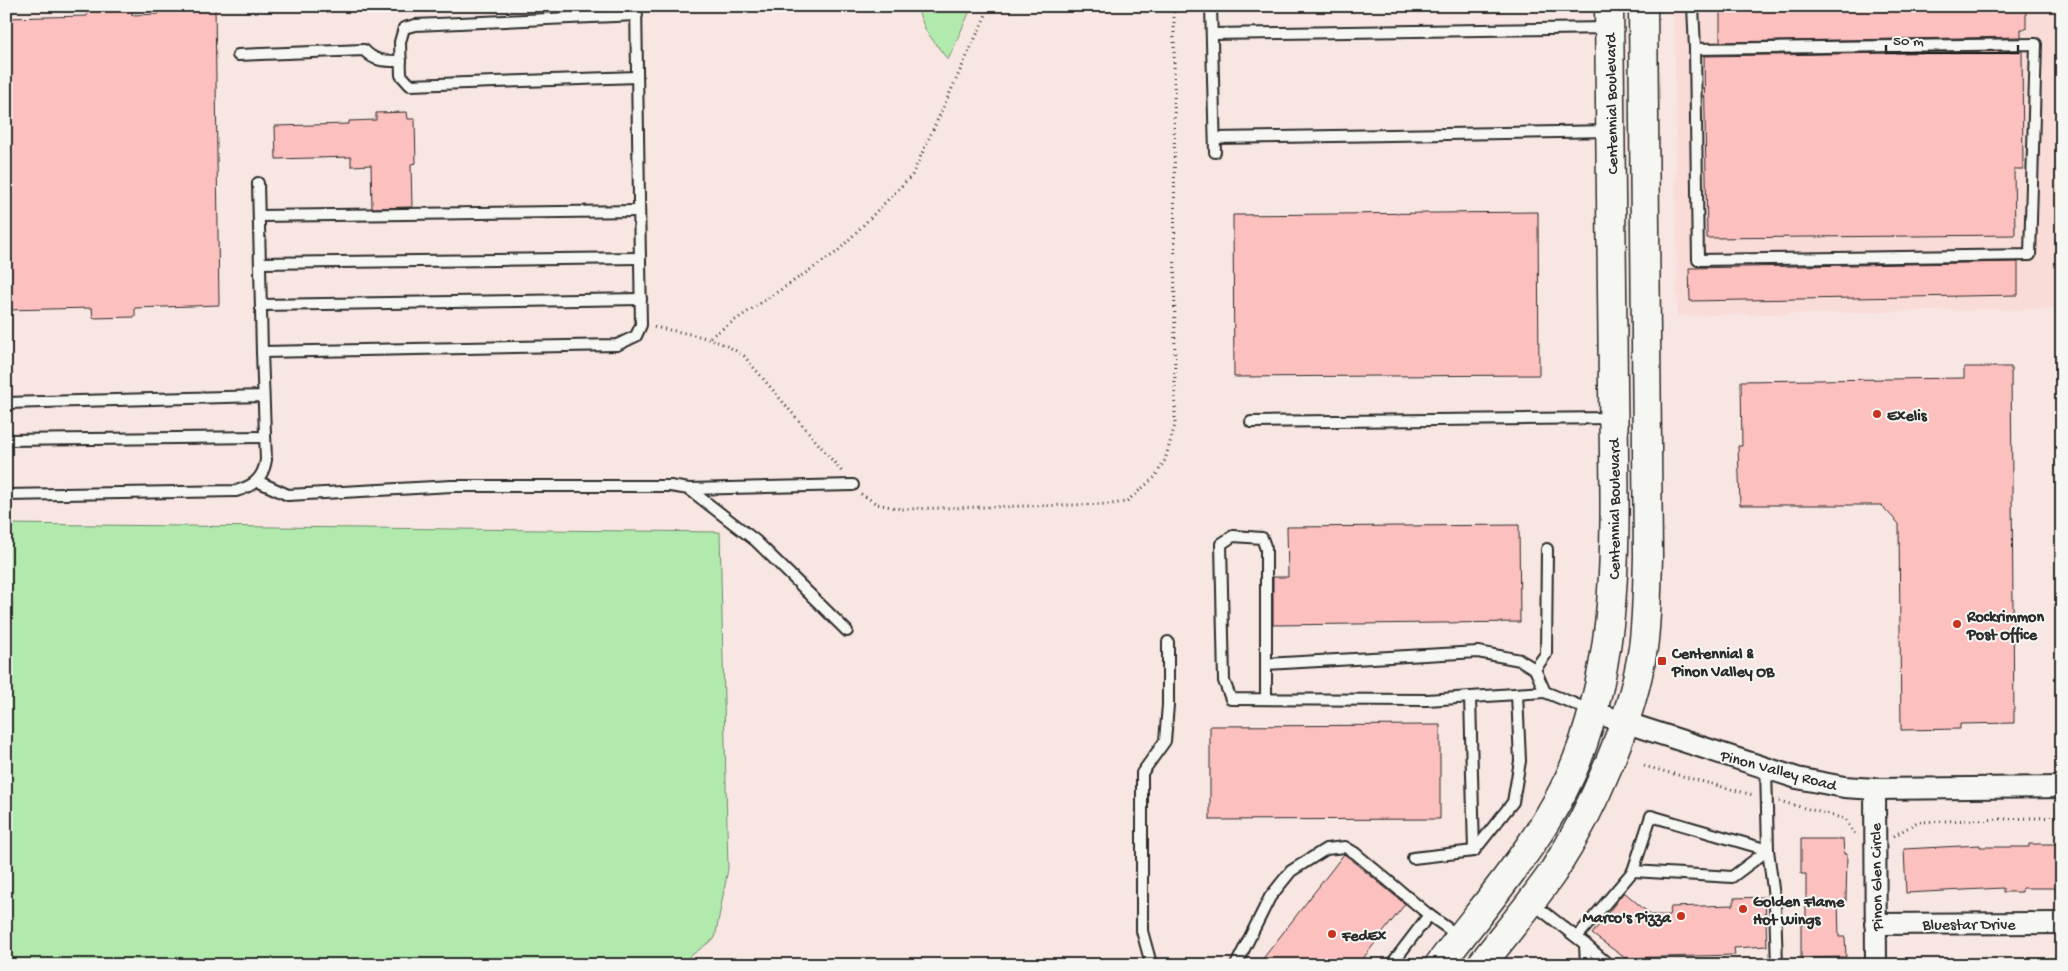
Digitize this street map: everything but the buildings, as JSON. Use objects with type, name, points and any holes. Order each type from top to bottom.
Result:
[{"type":"main road","name":"Centennial Boulevard","points":[[1481,965],[1552,872],[1577,830],[1606,774],[1636,680],[1643,648],[1648,557],[1643,6]]},
{"type":"main road","name":"Centennial Boulevard","points":[[1439,965],[1546,822],[1577,760],[1602,682],[1612,609],[1615,555],[1609,17]]},
{"type":"street","name":"Pinon Valley Road","points":[[1593,712],[1766,768],[1818,782],[1875,789],[2062,787]]},
{"type":"street","name":"Pinon Glen Circle","points":[[1875,789],[1876,965]]},
{"type":"street","name":"Bluestar Drive","points":[[1876,924],[2062,923]]},
{"type":"lane","points":[[1211,6],[1215,152]]},
{"type":"lane","points":[[1693,6],[1698,260],[2030,255],[2036,44],[1695,49]]},
{"type":"lane","points":[[262,352],[617,345],[636,336],[641,325],[641,299],[636,10],[415,25],[404,28],[400,42],[401,75],[410,84],[637,77]]},
{"type":"lane","points":[[1212,34],[1609,17]]},
{"type":"lane","points":[[238,55],[364,50],[371,58],[379,61],[400,61]]},
{"type":"lane","points":[[1215,138],[1611,131]]},
{"type":"lane","points":[[6,495],[236,491],[250,487],[257,481],[264,470],[265,437],[258,183]]},
{"type":"lane","points":[[259,216],[639,211]]},
{"type":"lane","points":[[260,264],[640,258]]},
{"type":"lane","points":[[261,305],[641,299]]},
{"type":"lane","points":[[6,403],[263,396]]},
{"type":"lane","points":[[1251,422],[1613,418]]},
{"type":"lane","points":[[6,440],[265,437]]},
{"type":"lane","points":[[257,481],[288,495],[452,486],[670,486],[689,490],[853,485]]},
{"type":"lane","points":[[689,490],[756,541],[847,631]]},
{"type":"lane","points":[[1266,699],[1266,549],[1262,538],[1233,536],[1221,544],[1224,681],[1231,698],[1266,699],[1427,700],[1545,692],[1593,712]]},
{"type":"lane","points":[[1535,669],[1546,654],[1547,549]]},
{"type":"lane","points":[[1150,960],[1142,931],[1142,773],[1165,741],[1168,705],[1168,642]]},
{"type":"lane","points":[[1266,664],[1478,652],[1520,660],[1535,669],[1545,692]]},
{"type":"lane","points":[[1413,858],[1474,851],[1513,802],[1520,761],[1518,694]]},
{"type":"lane","points":[[1470,697],[1474,851]]},
{"type":"lane","points":[[1766,768],[1768,850],[1775,905],[1777,965]]},
{"type":"lane","points":[[1586,965],[1581,941],[1633,871],[1651,816],[1768,850]]},
{"type":"lane","points":[[1236,965],[1270,897],[1291,871],[1326,849],[1345,847],[1355,853],[1429,915],[1460,937]]},
{"type":"lane","points":[[1633,871],[1732,877],[1768,850]]},
{"type":"lane","points":[[1530,902],[1609,965]]},
{"type":"lane","points":[[1391,965],[1429,915]]},
{"type":"path","points":[[710,337],[837,252],[912,175],[990,6]]},
{"type":"path","points":[[641,325],[710,337],[728,345],[744,356],[853,485],[863,496],[877,504],[901,509],[1111,504],[1126,502],[1155,477],[1171,444],[1175,425],[1174,6]]},
{"type":"path","points":[[1875,837],[1895,836],[1918,822],[2062,817]]},
{"type":"shaded area","points":[[1672,6],[2062,6],[2062,308],[1677,316],[1675,39]]},
{"type":"green space","points":[[916,6],[972,6],[948,60],[926,31]]},
{"type":"green space","points":[[6,524],[720,532],[728,869],[715,938],[678,965],[6,965]]},
{"type":"place","name":"Exelis","points":[[1877,414]]},
{"type":"place","name":"Rockrimmon Post Office","points":[[1957,624]]},
{"type":"place","name":"Centennial & Pinon Valley OB","points":[[1662,661]]},
{"type":"place","name":"Golden Flame Hot Wings","points":[[1743,909]]},
{"type":"place","name":"Marco's Pizza","points":[[1681,916]]},
{"type":"place","name":"FedEx","points":[[1332,934]]}]
